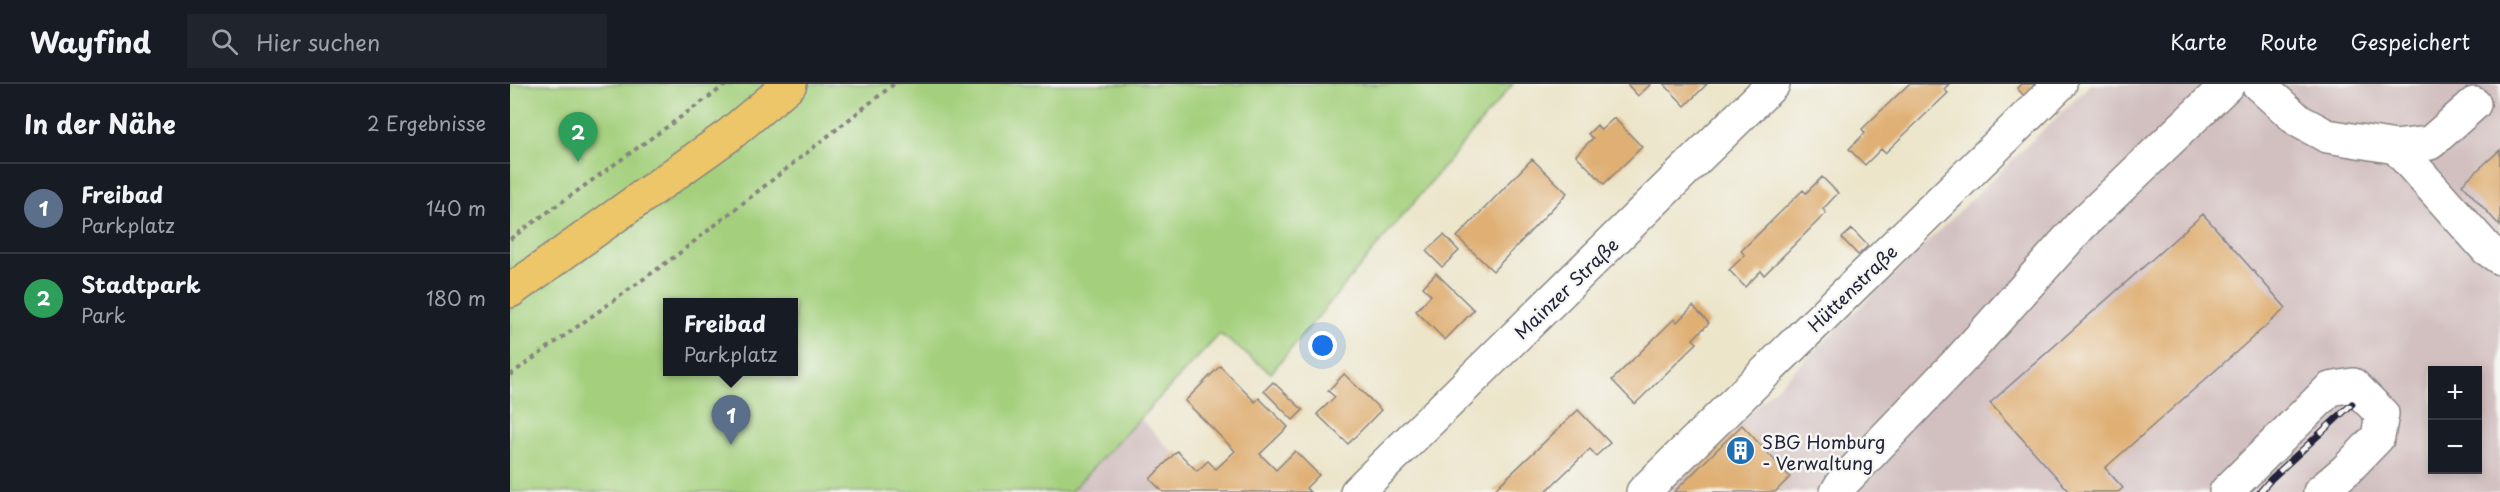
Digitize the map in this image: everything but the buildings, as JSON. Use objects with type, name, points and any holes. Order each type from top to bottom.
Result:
[{"type":"main road","points":[[510,291],[729,135],[790,84]]},
{"type":"street","name":"Mainzer Straße","points":[[1358,492],[1773,84]]},
{"type":"street","name":"Hüttenstraße","points":[[1643,492],[2061,84]]},
{"type":"street","points":[[1837,492],[1843,482],[1961,359],[2081,225],[2228,84]]},
{"type":"street","points":[[2258,84],[2299,121],[2328,136],[2396,147],[2430,143],[2474,104]]},
{"type":"street","points":[[2396,147],[2487,249],[2500,258]]},
{"type":"street","points":[[2226,492],[2330,389],[2353,385],[2382,414],[2378,437],[2346,470],[2320,492]]},
{"type":"path","points":[[510,239],[727,84]]},
{"type":"path","points":[[510,375],[677,255],[894,84]]},
{"type":"shaded area","points":[[2091,84],[2500,84],[2500,492],[1668,492]]},
{"type":"shaded area","points":[[1139,417],[1211,492],[1070,492]]},
{"type":"green space","points":[[510,84],[1513,84],[1271,373],[1220,334],[1070,492],[510,492]]},
{"type":"railway","points":[[2260,492],[2352,404]]},
{"type":"place","name":"Stadtpark","points":[[578,162]]},
{"type":"place","name":"Freibad","points":[[731,445]]},
{"type":"place","name":"SBG Homburg - Verwaltung","points":[[1741,451]]}]
